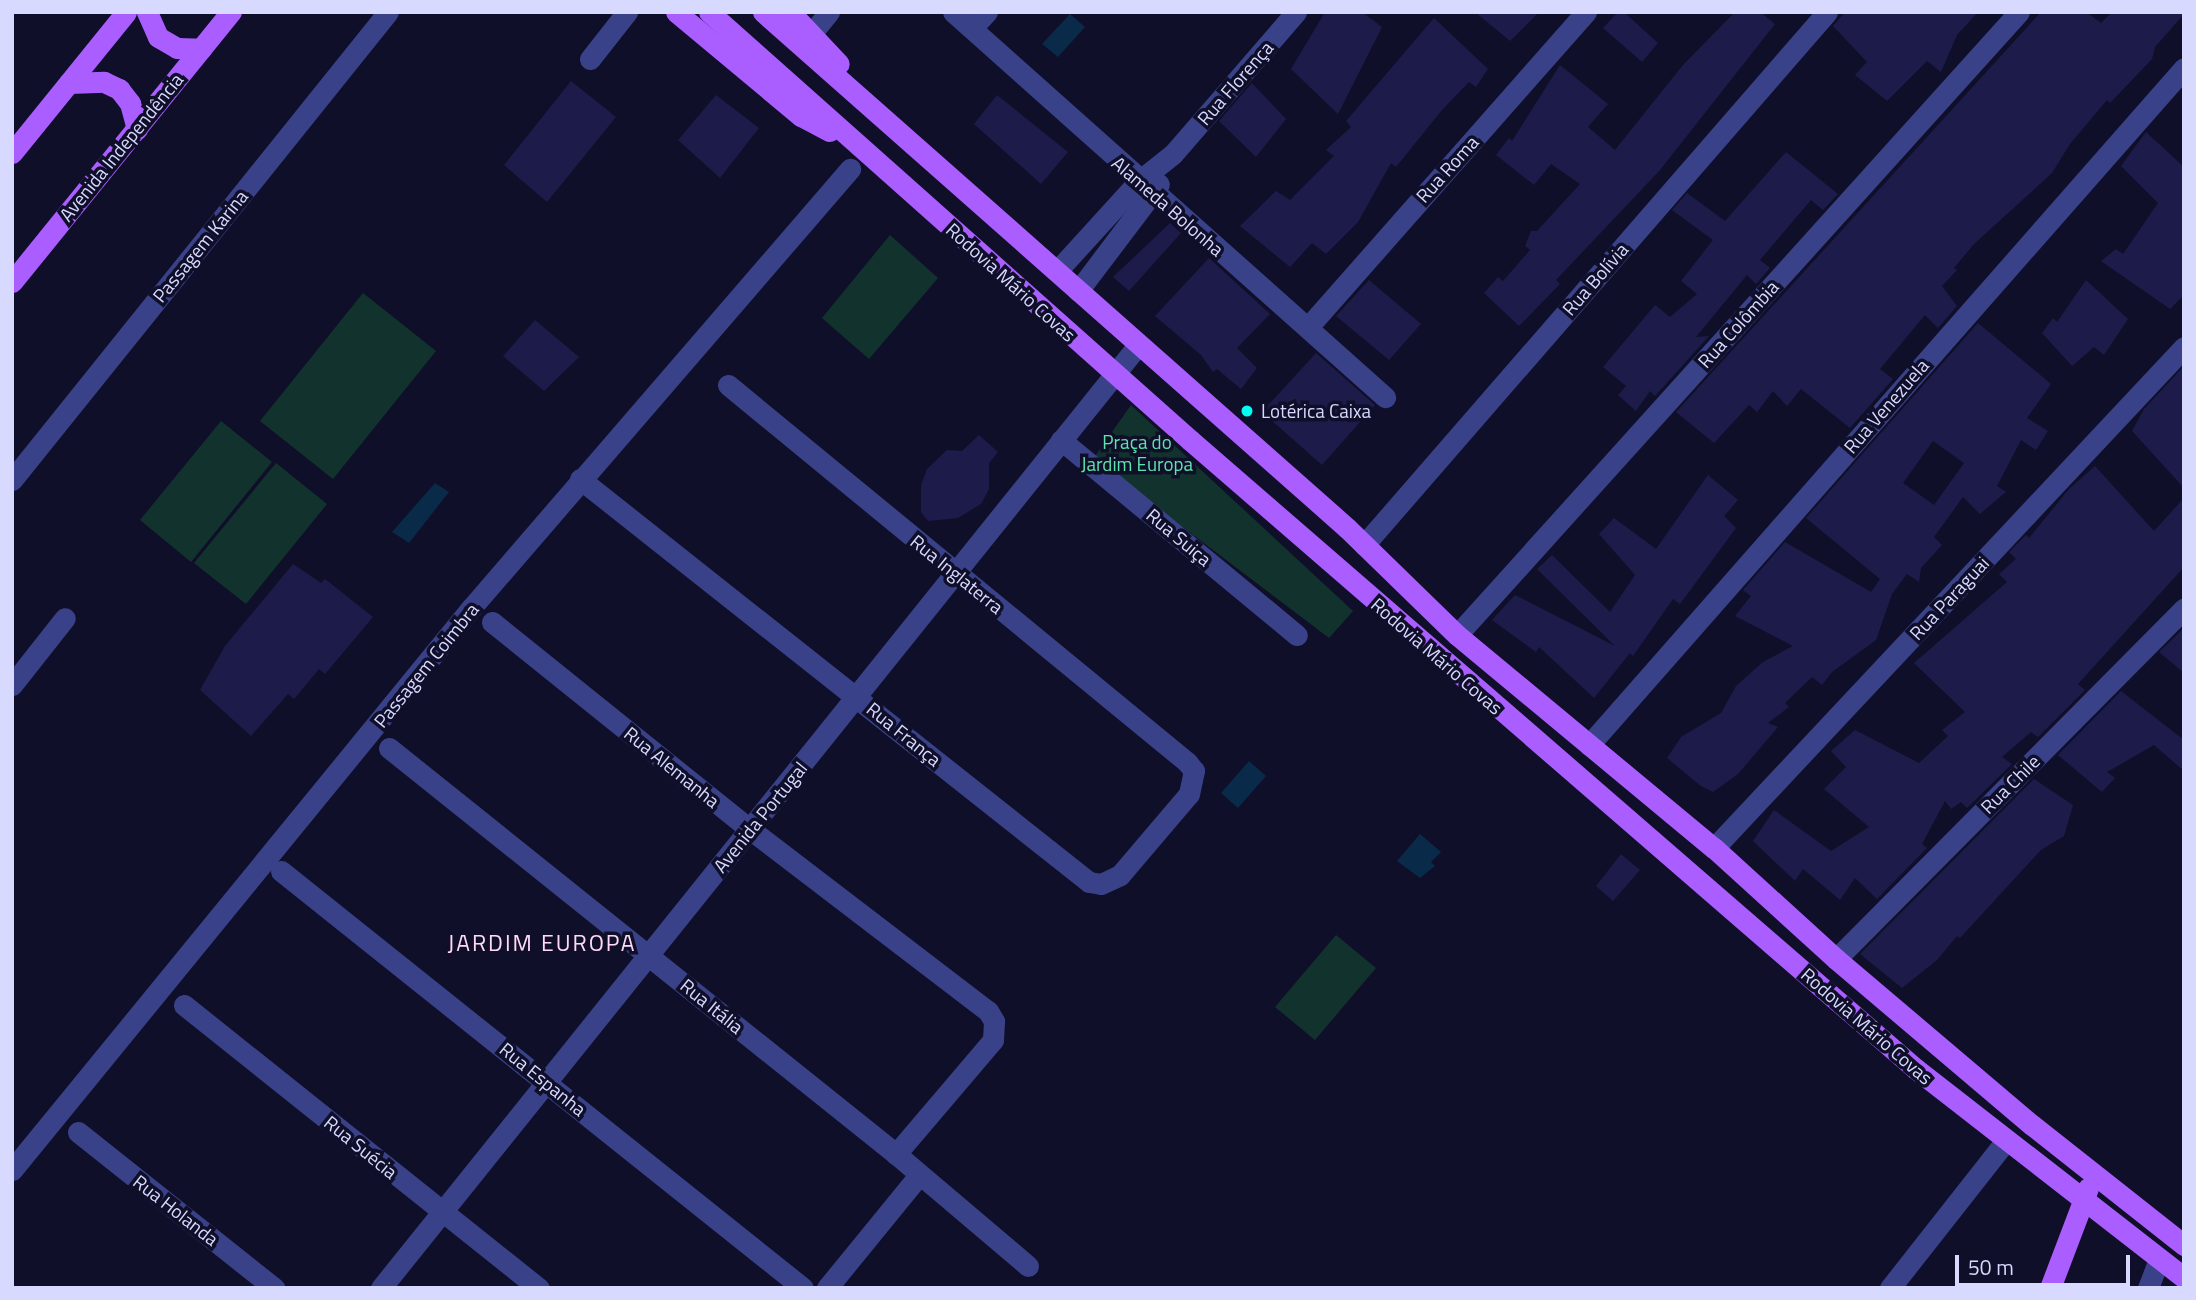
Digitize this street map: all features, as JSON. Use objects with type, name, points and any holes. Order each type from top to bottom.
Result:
[{"type":"main road","points":[[12,153],[126,12]]},
{"type":"main road","points":[[146,12],[158,37],[177,48],[201,49]]},
{"type":"main road","name":"Avenida Independência","points":[[12,282],[231,12]]},
{"type":"main road","points":[[676,12],[801,116],[864,152]]},
{"type":"main road","name":"Rodovia Mário Covas","points":[[709,12],[1114,373],[2005,1142],[2184,1278]]},
{"type":"main road","name":"Rodovia Mário Covas","points":[[763,12],[805,38],[886,119],[1364,545],[1457,635],[1714,848],[1836,960],[2095,1176],[2184,1245]]},
{"type":"main road","points":[[790,12],[805,38]]},
{"type":"main road","points":[[69,83],[104,82],[119,89],[130,103],[137,129]]},
{"type":"main road","points":[[2050,1288],[2083,1199],[2095,1176]]},
{"type":"street","name":"Passagem Karina","points":[[12,480],[388,12]]},
{"type":"street","points":[[590,59],[627,12]]},
{"type":"street","points":[[805,38],[829,12]]},
{"type":"street","name":"Alameda Bolonha","points":[[953,12],[1146,188],[1308,326],[1385,397]]},
{"type":"street","points":[[972,28],[987,12]]},
{"type":"street","name":"Rua Florença","points":[[1078,291],[1146,188],[1296,12]]},
{"type":"street","name":"Rua Roma","points":[[1308,326],[1586,12]]},
{"type":"street","name":"Rua Bolívia","points":[[1364,545],[1826,12]]},
{"type":"street","name":"Rua Colômbia","points":[[1457,635],[2019,12]]},
{"type":"street","name":"Rua Venezuela","points":[[1589,745],[2184,68]]},
{"type":"street","name":"Passagem Coimbra","points":[[12,1170],[580,479],[850,169]]},
{"type":"street","name":"Rua Florença","points":[[1058,271],[1146,188]]},
{"type":"street","name":"Avenida Portugal","points":[[381,1288],[957,575],[1138,345]]},
{"type":"street","name":"Rua Paraguai","points":[[1714,848],[2184,347]]},
{"type":"street","name":"Rua Inglaterra","points":[[727,385],[1187,762]]},
{"type":"street","name":"Rua Suiça","points":[[1061,440],[1297,635]]},
{"type":"street","name":"Rua França","points":[[580,479],[1090,882],[1101,884],[1120,875],[1189,794],[1194,771],[1187,762]]},
{"type":"street","name":"Rua Chile","points":[[1836,960],[2184,609]]},
{"type":"street","points":[[12,685],[65,618]]},
{"type":"street","name":"Rua Alemanha","points":[[492,622],[751,830],[988,1011],[995,1029],[993,1040],[896,1154]]},
{"type":"street","name":"Rua Itália","points":[[389,748],[896,1154],[1028,1266]]},
{"type":"street","name":"Rua Espanha","points":[[281,871],[803,1288]]},
{"type":"street","name":"Rua Suécia","points":[[184,1006],[539,1288]]},
{"type":"street","name":"Rua Holanda","points":[[78,1132],[274,1288]]},
{"type":"street","points":[[1890,1288],[2005,1142]]},
{"type":"street","points":[[827,1288],[919,1175]]},
{"type":"street","points":[[2148,1288],[2159,1260]]},
{"type":"green space","points":[[890,235],[938,278],[869,359],[822,318]]},
{"type":"green space","points":[[363,293],[436,351],[333,479],[260,421]]},
{"type":"green space","name":"Praça do Jardim Europa","points":[[1131,405],[1353,611],[1329,638],[1093,459]]},
{"type":"green space","points":[[221,421],[272,462],[191,562],[140,520]]},
{"type":"green space","points":[[276,463],[327,504],[246,604],[194,563]]},
{"type":"green space","points":[[1336,935],[1376,968],[1315,1040],[1275,1007]]},
{"type":"water","points":[[1070,14],[1085,27],[1058,57],[1042,44]]},
{"type":"water","points":[[435,483],[449,492],[409,543],[392,532]]},
{"type":"water","points":[[1249,761],[1266,776],[1238,808],[1221,793]]},
{"type":"water","points":[[1420,834],[1441,852],[1431,862],[1435,866],[1420,878],[1397,861]]},
{"type":"building","points":[[1325,12],[1362,12],[1382,27],[1338,114],[1291,69]]},
{"type":"building","points":[[1475,12],[1539,12],[1510,41]]},
{"type":"building","points":[[1618,12],[1624,12],[1658,43],[1642,62],[1603,28]]},
{"type":"building","points":[[1735,12],[1760,12],[1775,24],[1660,170],[1556,280],[1560,284],[1519,326],[1484,293],[1498,277],[1503,281],[1530,250],[1525,246],[1531,231],[1537,231],[1580,184],[1551,164],[1534,185],[1496,155],[1509,138],[1512,141],[1560,65],[1608,104],[1588,127],[1615,150],[1683,65]]},
{"type":"building","points":[[1845,12],[1978,12],[1957,35],[1941,72],[1927,61],[1887,101],[1855,75],[1867,62],[1833,26]]},
{"type":"building","points":[[2041,12],[2086,12],[2101,23],[2112,12],[2184,14],[2155,47],[2152,59],[2110,103],[2107,100],[2070,144],[2052,173],[1974,244],[1954,268],[1957,270],[1942,286],[1957,306],[1938,328],[1925,315],[1880,369],[1893,379],[1850,428],[1801,389],[1787,406],[1773,391],[1757,412],[1749,405],[1714,443],[1676,412]]},
{"type":"building","points":[[1434,18],[1488,69],[1476,87],[1469,82],[1442,110],[1396,167],[1391,163],[1358,222],[1326,254],[1312,243],[1290,267],[1240,226],[1276,191],[1290,200],[1334,156],[1326,150],[1351,127],[1346,121]]},
{"type":"building","points":[[571,81],[616,117],[547,202],[504,165]]},
{"type":"building","points":[[1252,83],[1286,119],[1256,157],[1219,121]]},
{"type":"building","points":[[716,95],[759,128],[720,178],[678,140]]},
{"type":"building","points":[[997,95],[1068,152],[1041,184],[974,124]]},
{"type":"building","points":[[2146,132],[2184,167],[2184,295],[2170,309],[2101,261],[2116,249],[2123,254],[2158,203],[2121,166]]},
{"type":"building","points":[[1786,152],[1838,194],[1823,210],[1811,200],[1760,260],[1770,268],[1756,284],[1747,275],[1696,337],[1709,336],[1655,396],[1650,391],[1636,411],[1618,395],[1626,386],[1603,367],[1655,305],[1670,317],[1697,294],[1681,281],[1713,240],[1672,210],[1687,193],[1725,221]]},
{"type":"building","points":[[1170,223],[1181,233],[1129,291],[1113,277]]},
{"type":"building","points":[[1209,258],[1270,314],[1237,348],[1257,368],[1241,389],[1217,369],[1213,372],[1201,355],[1155,316]]},
{"type":"building","points":[[1369,280],[1421,324],[1389,360],[1336,316]]},
{"type":"building","points":[[2086,280],[2128,319],[2104,355],[2094,347],[2072,366],[2042,333],[2053,318],[2057,322]]},
{"type":"building","points":[[535,320],[579,357],[544,391],[503,356]]},
{"type":"building","points":[[1978,323],[2051,384],[2027,418],[2048,431],[2036,450],[2021,440],[1997,486],[2006,492],[1980,514],[1963,497],[1934,537],[1942,545],[1921,568],[1919,582],[1907,574],[1892,594],[1876,640],[1832,672],[1822,685],[1812,677],[1785,703],[1789,707],[1768,723],[1778,727],[1738,774],[1713,792],[1701,786],[1667,758],[1681,737],[1721,713],[1736,686],[1763,662],[1793,646],[1735,616],[1751,596],[1743,590],[1785,542],[1871,592],[1880,579],[1806,518]],"holes":[[[1933,441],[1964,463],[1934,505],[1903,483]]]},
{"type":"building","points":[[1316,353],[1375,405],[1322,465],[1262,412]]},
{"type":"building","points":[[2184,366],[2184,488],[2132,431],[2144,409]]},
{"type":"building","points":[[979,435],[998,452],[989,463],[989,489],[981,504],[958,518],[928,521],[921,512],[921,485],[927,469],[947,450],[962,451]]},
{"type":"building","points":[[2095,466],[2154,531],[2184,498],[2184,567],[2078,684],[2085,690],[2038,737],[2031,732],[2002,757],[2012,764],[1967,808],[1961,802],[1951,809],[1945,801],[1922,844],[1927,848],[1877,899],[1855,878],[1840,900],[1803,869],[1795,881],[1753,841],[1774,810],[1831,851],[1869,827],[1824,789],[1846,767],[1831,751],[1855,730],[1919,763],[1948,736],[1942,730],[1965,712],[1914,663],[2007,582],[1999,574],[2016,559],[2009,552],[2026,535],[2029,538],[2069,489]]},
{"type":"building","points":[[1708,475],[1738,500],[1724,516],[1736,528],[1680,604],[1673,599],[1633,656],[1630,653],[1594,698],[1539,647],[1536,652],[1492,620],[1515,595],[1615,646],[1537,569],[1552,555],[1610,612],[1635,575],[1599,534],[1614,518],[1656,549]]},
{"type":"building","points":[[293,564],[321,583],[325,579],[373,617],[325,674],[319,669],[294,699],[288,694],[251,736],[200,690],[225,646]]},
{"type":"building","points":[[2184,628],[2184,673],[2159,652]]},
{"type":"building","points":[[2121,691],[2184,740],[2184,771],[2154,745],[2107,772],[2115,778],[2102,792],[2058,755]]},
{"type":"building","points":[[2034,779],[2073,805],[2064,836],[2041,850],[1960,938],[1957,936],[1937,960],[1902,988],[1860,954]]},
{"type":"building","points":[[1621,854],[1640,870],[1613,901],[1596,886]]},
{"type":"place","name":"Lotérica Caixa","points":[[1247,411]]},
{"type":"district","name":"JARDIM EUROPA","points":[[542,943]]}]
